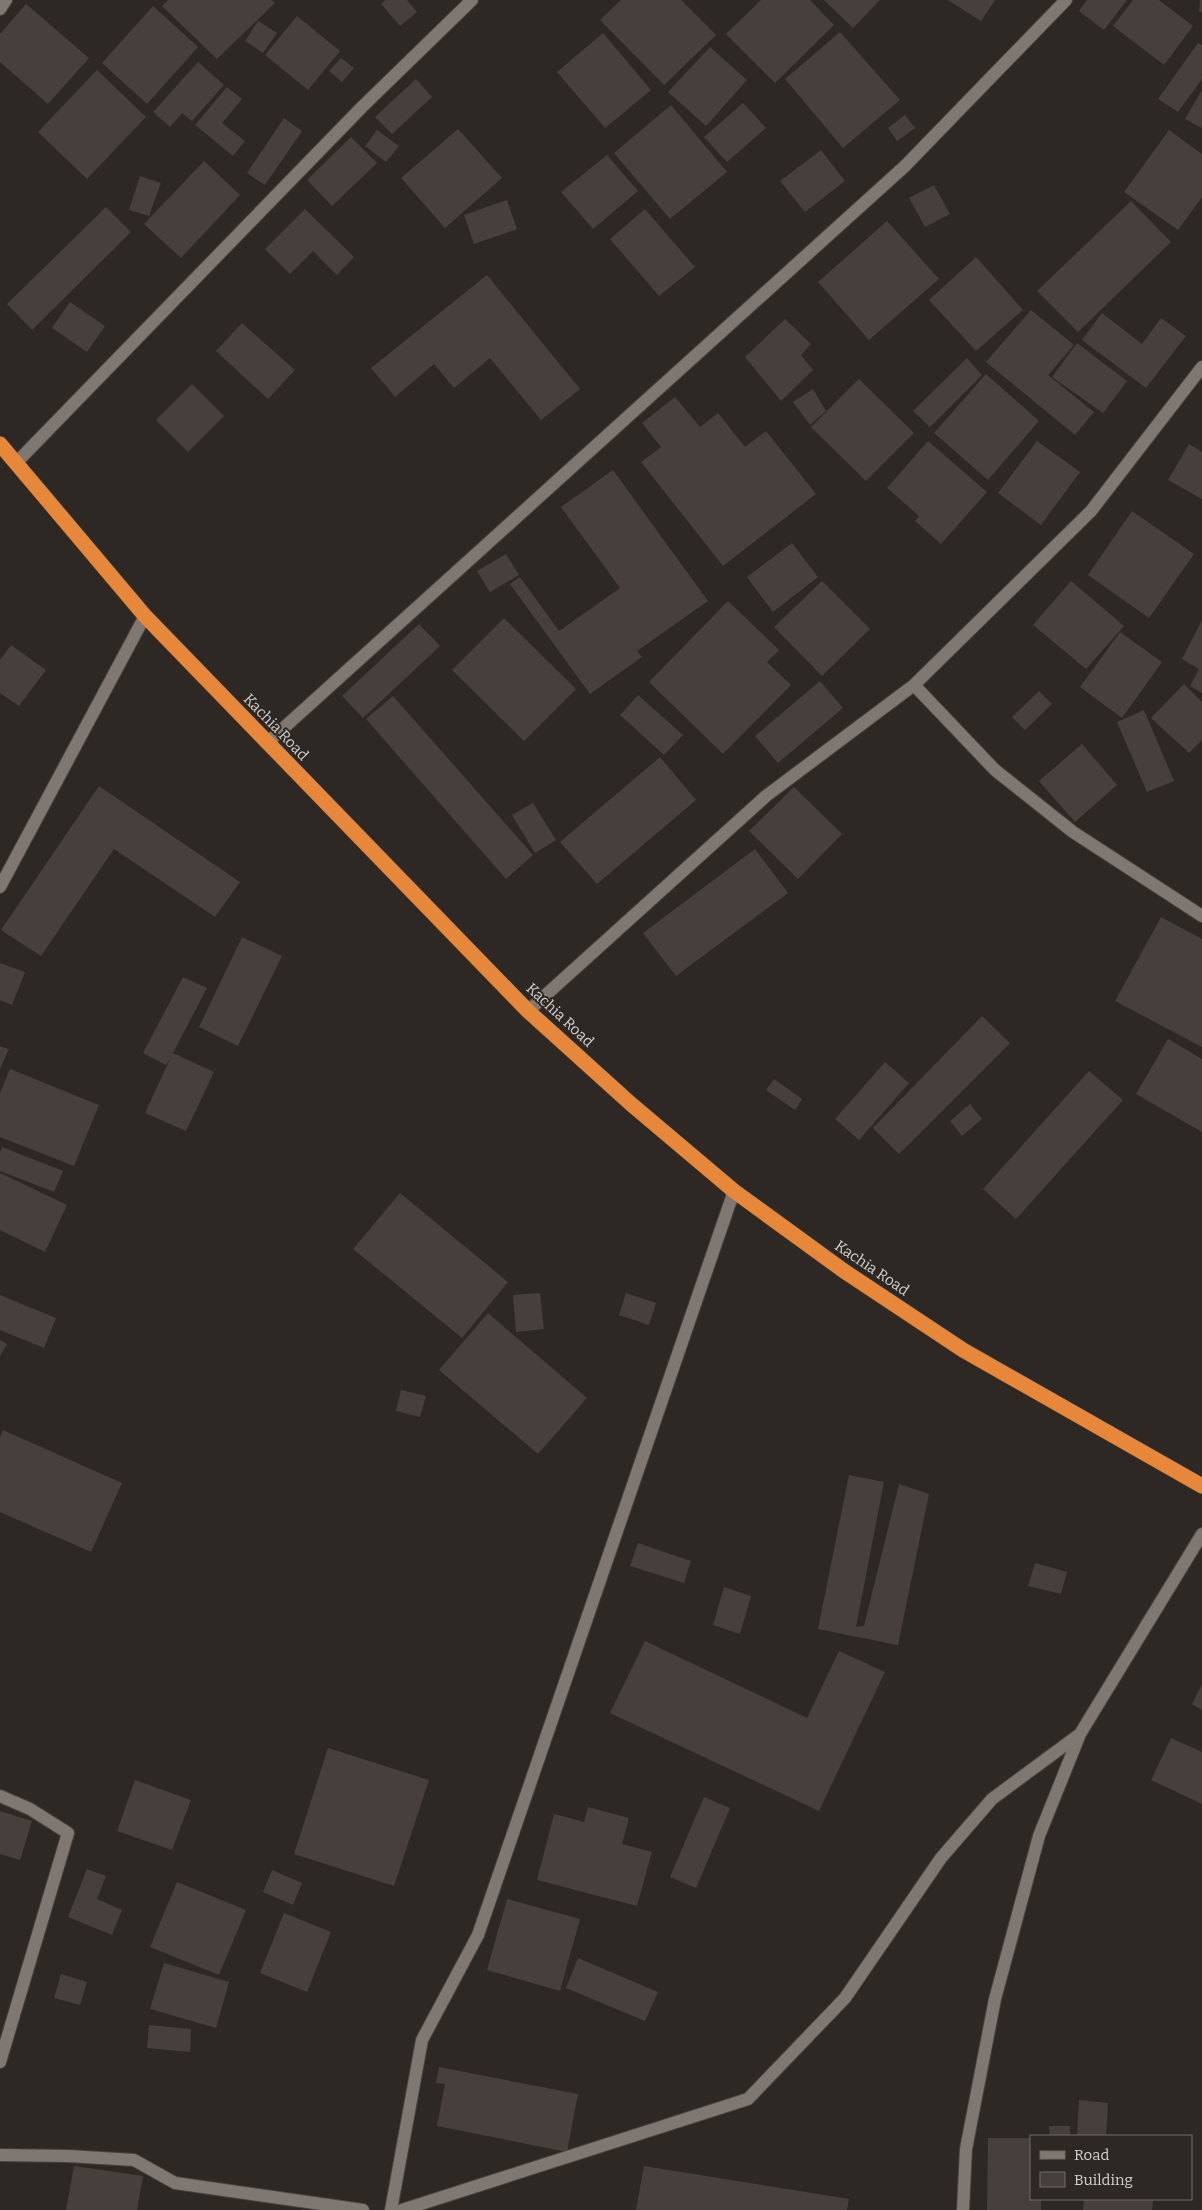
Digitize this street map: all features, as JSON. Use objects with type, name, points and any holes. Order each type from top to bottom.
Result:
[{"type":"highway","name":"Kachia Road","points":[[0,444],[145,616],[266,743],[528,1011],[631,1104],[734,1191],[844,1271],[963,1350],[1202,1486]]},
{"type":"street","points":[[0,9],[6,0]]},
{"type":"street","points":[[16,463],[362,106],[472,0]]},
{"type":"street","points":[[266,743],[905,166],[1066,0]]},
{"type":"street","points":[[528,1011],[766,796],[914,685],[1091,511],[1202,367]]},
{"type":"street","points":[[0,887],[145,616]]},
{"type":"street","points":[[914,685],[995,770],[1073,832],[1202,916]]},
{"type":"street","points":[[390,2210],[422,2040],[478,1935],[734,1191]]},
{"type":"street","points":[[963,2210],[966,2149],[995,1999],[1039,1836],[1080,1734],[1202,1534]]},
{"type":"street","points":[[402,2210],[748,2099],[845,1998],[941,1858],[992,1799],[1080,1734]]},
{"type":"street","points":[[0,1796],[30,1809],[68,1832],[0,2062]]},
{"type":"street","points":[[0,2155],[68,2156],[134,2160],[175,2183],[363,2210]]},
{"type":"building","points":[[168,0],[272,0],[275,3],[217,59],[162,6]]},
{"type":"building","points":[[386,0],[407,0],[417,12],[400,26],[381,4]]},
{"type":"building","points":[[621,0],[681,0],[716,35],[664,85],[600,20]]},
{"type":"building","points":[[761,0],[810,0],[834,25],[775,83],[726,34]]},
{"type":"building","points":[[824,0],[880,0],[853,28]]},
{"type":"building","points":[[948,0],[995,0],[981,21]]},
{"type":"building","points":[[1087,0],[1127,0],[1104,30],[1079,11]]},
{"type":"building","points":[[1133,0],[1159,0],[1193,26],[1164,65],[1113,26]]},
{"type":"building","points":[[1200,0],[1202,0],[1202,12],[1199,12]]},
{"type":"building","points":[[26,4],[89,58],[48,104],[0,62],[0,34]]},
{"type":"building","points":[[153,6],[198,47],[147,104],[102,63]]},
{"type":"building","points":[[297,16],[340,51],[308,90],[265,55]]},
{"type":"building","points":[[258,21],[277,33],[263,53],[245,41]]},
{"type":"building","points":[[840,32],[900,100],[843,148],[785,79]]},
{"type":"building","points":[[603,33],[651,90],[605,128],[557,72]]},
{"type":"building","points":[[1198,43],[1202,45],[1202,79],[1178,112],[1158,99]]},
{"type":"building","points":[[710,47],[747,80],[706,126],[668,92]]},
{"type":"building","points":[[341,58],[354,68],[342,82],[329,71]]},
{"type":"building","points":[[198,62],[224,85],[192,121],[182,113],[170,127],[153,112]]},
{"type":"building","points":[[97,70],[146,117],[87,179],[38,132]]},
{"type":"building","points":[[416,79],[432,97],[392,134],[375,117]]},
{"type":"building","points":[[227,87],[242,99],[222,123],[245,141],[233,156],[195,125]]},
{"type":"building","points":[[1202,90],[1202,128],[1185,119]]},
{"type":"building","points":[[743,103],[766,128],[727,162],[704,137]]},
{"type":"building","points":[[671,105],[727,172],[670,219],[614,153]]},
{"type":"building","points":[[905,115],[915,128],[897,141],[888,128]]},
{"type":"building","points":[[284,118],[302,131],[265,185],[247,173]]},
{"type":"building","points":[[458,129],[502,178],[445,228],[401,178]]},
{"type":"building","points":[[377,130],[399,146],[386,162],[365,146]]},
{"type":"building","points":[[1169,130],[1202,154],[1202,197],[1178,230],[1124,192]]},
{"type":"building","points":[[351,137],[377,163],[332,206],[307,180]]},
{"type":"building","points":[[821,150],[845,181],[805,212],[780,181]]},
{"type":"building","points":[[607,155],[638,191],[593,229],[561,192]]},
{"type":"building","points":[[204,161],[240,195],[181,258],[144,224]]},
{"type":"building","points":[[140,176],[161,183],[149,216],[129,210]]},
{"type":"building","points":[[934,185],[950,214],[925,227],[909,198]]},
{"type":"building","points":[[507,200],[517,229],[474,244],[464,215]]},
{"type":"building","points":[[1131,201],[1171,242],[1078,332],[1037,291]]},
{"type":"building","points":[[106,207],[131,232],[32,330],[7,304]]},
{"type":"building","points":[[305,209],[354,257],[337,275],[313,251],[290,274],[265,249]]},
{"type":"building","points":[[645,209],[695,267],[659,296],[610,239]]},
{"type":"building","points":[[887,221],[939,279],[869,340],[818,282]]},
{"type":"building","points":[[976,257],[1023,310],[976,351],[929,300]]},
{"type":"building","points":[[487,275],[580,389],[541,420],[490,358],[454,388],[434,364],[395,397],[371,368]]},
{"type":"building","points":[[70,302],[105,326],[87,352],[52,328]]},
{"type":"building","points":[[1031,310],[1074,345],[1048,375],[1094,412],[1075,435],[986,362]]},
{"type":"building","points":[[1102,313],[1142,344],[1161,318],[1186,336],[1146,388],[1082,340]]},
{"type":"building","points":[[785,319],[811,344],[801,355],[813,370],[781,401],[745,357]]},
{"type":"building","points":[[242,323],[295,370],[268,399],[216,351]]},
{"type":"building","points":[[1077,343],[1127,381],[1103,413],[1052,377]]},
{"type":"building","points":[[967,358],[982,375],[930,427],[913,411]]},
{"type":"building","points":[[986,374],[1039,421],[988,480],[934,433]]},
{"type":"building","points":[[859,379],[914,433],[866,481],[811,427]]},
{"type":"building","points":[[192,384],[224,416],[188,452],[156,420]]},
{"type":"building","points":[[813,389],[826,411],[810,425],[793,402]]},
{"type":"building","points":[[675,397],[700,427],[718,413],[745,447],[766,431],[816,494],[723,566],[641,462],[661,447],[642,423]]},
{"type":"building","points":[[928,441],[987,492],[941,544],[915,521],[919,516],[887,488]]},
{"type":"building","points":[[1037,441],[1080,472],[1041,525],[998,493]]},
{"type":"building","points":[[1189,444],[1202,452],[1202,499],[1168,480]]},
{"type":"building","points":[[613,470],[708,601],[637,651],[642,657],[590,694],[510,584],[520,577],[559,631],[620,588],[561,507]]},
{"type":"building","points":[[1132,511],[1194,554],[1149,618],[1088,575]]},
{"type":"building","points":[[792,543],[818,577],[773,612],[747,577]]},
{"type":"building","points":[[506,554],[519,575],[490,592],[477,571]]},
{"type":"building","points":[[822,581],[870,629],[822,676],[774,627]]},
{"type":"building","points":[[1071,581],[1124,626],[1086,669],[1033,625]]},
{"type":"building","points":[[728,601],[779,650],[767,662],[791,685],[723,754],[649,682]]},
{"type":"building","points":[[504,618],[576,689],[524,741],[452,670]]},
{"type":"building","points":[[1202,620],[1202,693],[1190,686],[1199,669],[1182,659]]},
{"type":"building","points":[[419,624],[440,646],[363,718],[342,696]]},
{"type":"building","points":[[1120,632],[1162,662],[1122,718],[1080,687]]},
{"type":"building","points":[[11,645],[46,670],[19,706],[0,693],[0,660]]},
{"type":"building","points":[[820,681],[843,708],[778,763],[755,736]]},
{"type":"building","points":[[1184,684],[1202,702],[1202,740],[1189,753],[1151,718]]},
{"type":"building","points":[[1039,691],[1052,704],[1025,730],[1012,717]]},
{"type":"building","points":[[638,695],[683,735],[664,755],[620,715]]},
{"type":"building","points":[[393,696],[533,855],[506,879],[366,719]]},
{"type":"building","points":[[1144,710],[1174,781],[1147,792],[1117,722]]},
{"type":"building","points":[[1082,744],[1117,785],[1075,822],[1039,781]]},
{"type":"building","points":[[660,757],[696,800],[597,884],[560,842]]},
{"type":"building","points":[[99,786],[240,882],[215,917],[114,849],[41,956],[1,930]]},
{"type":"building","points":[[794,787],[842,834],[798,879],[749,831]]},
{"type":"building","points":[[533,803],[556,840],[535,853],[512,815]]},
{"type":"building","points":[[755,849],[788,893],[676,976],[643,933]]},
{"type":"building","points":[[1161,917],[1202,939],[1202,1047],[1115,1001]]},
{"type":"building","points":[[242,937],[282,956],[238,1046],[199,1027]]},
{"type":"building","points":[[0,963],[25,972],[12,1005],[0,1000]]},
{"type":"building","points":[[183,977],[207,988],[173,1053],[214,1072],[186,1131],[145,1113],[170,1059],[166,1065],[143,1053]]},
{"type":"building","points":[[982,1016],[1010,1043],[899,1154],[873,1128]]},
{"type":"building","points":[[1168,1039],[1202,1059],[1202,1132],[1136,1094]]},
{"type":"building","points":[[0,1046],[9,1049],[0,1069]]},
{"type":"building","points":[[885,1062],[909,1083],[859,1140],[835,1119]]},
{"type":"building","points":[[10,1069],[99,1105],[74,1166],[0,1137],[0,1093]]},
{"type":"building","points":[[1089,1071],[1123,1100],[1016,1219],[983,1189]]},
{"type":"building","points":[[774,1079],[802,1099],[795,1110],[766,1090]]},
{"type":"building","points":[[970,1104],[982,1119],[962,1136],[950,1121]]},
{"type":"building","points":[[2,1147],[63,1171],[54,1192],[0,1171]]},
{"type":"building","points":[[0,1173],[67,1205],[45,1252],[0,1230]]},
{"type":"building","points":[[400,1193],[508,1282],[462,1338],[353,1249]]},
{"type":"building","points":[[540,1293],[544,1329],[516,1332],[513,1295]]},
{"type":"building","points":[[626,1293],[656,1303],[649,1325],[619,1315]]},
{"type":"building","points":[[0,1295],[56,1318],[44,1348],[0,1330]]},
{"type":"building","points":[[488,1313],[587,1398],[538,1454],[439,1370]]},
{"type":"building","points":[[0,1340],[7,1344],[0,1356]]},
{"type":"building","points":[[401,1390],[426,1396],[420,1417],[396,1411]]},
{"type":"building","points":[[3,1430],[122,1483],[91,1552],[0,1512],[0,1437]]},
{"type":"building","points":[[849,1475],[884,1482],[856,1627],[864,1626],[899,1484],[929,1494],[898,1645],[818,1629]]},
{"type":"building","points":[[638,1543],[691,1561],[684,1583],[630,1566]]},
{"type":"building","points":[[1035,1563],[1067,1572],[1061,1594],[1028,1586]]},
{"type":"building","points":[[724,1587],[751,1596],[740,1634],[713,1625]]},
{"type":"building","points":[[645,1641],[807,1718],[839,1651],[885,1672],[819,1811],[610,1713]]},
{"type":"building","points":[[1202,1684],[1202,1710],[1192,1704]]},
{"type":"building","points":[[1171,1738],[1202,1752],[1202,1804],[1151,1780]]},
{"type":"building","points":[[328,1748],[429,1780],[394,1886],[294,1854]]},
{"type":"building","points":[[135,1780],[191,1800],[172,1850],[117,1831]]},
{"type":"building","points":[[704,1797],[730,1808],[696,1888],[670,1877]]},
{"type":"building","points":[[588,1807],[629,1818],[622,1844],[652,1852],[637,1906],[537,1880],[554,1814],[584,1822]]},
{"type":"building","points":[[0,1811],[32,1821],[20,1860],[0,1854]]},
{"type":"building","points":[[87,1869],[106,1876],[97,1899],[122,1910],[112,1935],[68,1917]]},
{"type":"building","points":[[272,1870],[302,1883],[293,1905],[263,1892]]},
{"type":"building","points":[[177,1882],[246,1910],[219,1975],[150,1947]]},
{"type":"building","points":[[507,1899],[580,1919],[560,1991],[487,1970]]},
{"type":"building","points":[[284,1913],[331,1932],[307,1992],[260,1973]]},
{"type":"building","points":[[578,1958],[658,1992],[645,2021],[566,1988]]},
{"type":"building","points":[[164,1963],[229,1982],[216,2028],[150,2009]]},
{"type":"building","points":[[61,1974],[87,1982],[80,2005],[54,1998]]},
{"type":"building","points":[[149,2025],[191,2029],[190,2052],[147,2048]]},
{"type":"building","points":[[439,2067],[578,2094],[567,2152],[437,2126],[445,2084],[436,2083]]},
{"type":"building","points":[[1079,2100],[1108,2103],[1106,2135],[1077,2135]]},
{"type":"building","points":[[1049,2126],[1070,2126],[1070,2135],[1050,2135]]},
{"type":"building","points":[[988,2138],[1030,2138],[1030,2200],[1041,2200],[1041,2210],[987,2210]]},
{"type":"building","points":[[74,2166],[143,2176],[137,2210],[66,2210]]},
{"type":"building","points":[[644,2166],[849,2199],[847,2210],[636,2210]]},
{"type":"building","points":[[1084,2200],[1153,2200],[1152,2210],[1083,2210]]}]
